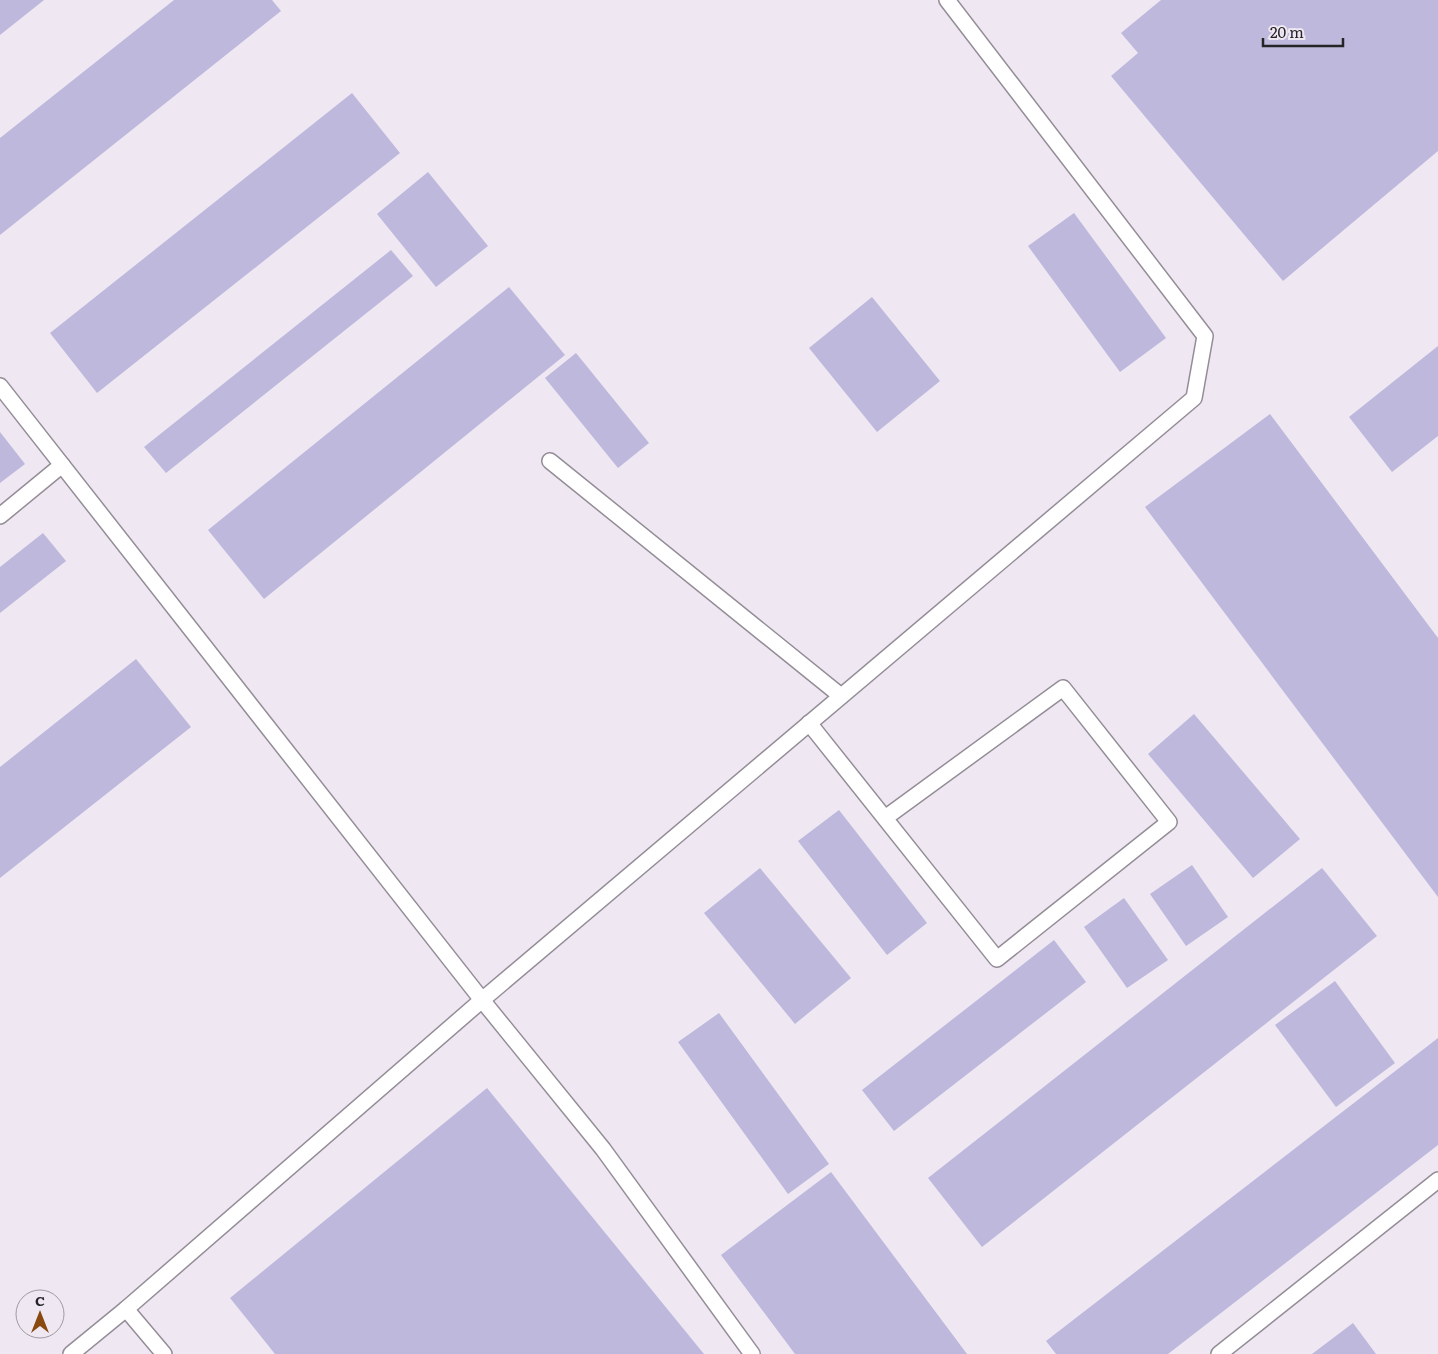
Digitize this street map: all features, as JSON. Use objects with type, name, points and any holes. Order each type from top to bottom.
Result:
[{"type":"lane","points":[[71,1354],[126,1309],[482,1000],[1194,398],[1205,336],[947,0]]},
{"type":"lane","points":[[0,386],[482,1000],[603,1149],[752,1354]]},
{"type":"lane","points":[[550,461],[842,696]]},
{"type":"lane","points":[[0,516],[62,464]]},
{"type":"lane","points":[[809,724],[997,959],[1169,822],[1063,688],[885,818]]},
{"type":"lane","points":[[1219,1354],[1438,1180]]},
{"type":"lane","points":[[126,1309],[164,1354]]},
{"type":"building","points":[[0,0],[44,0],[0,35]]},
{"type":"building","points":[[174,0],[272,0],[281,11],[0,235],[0,138]]},
{"type":"building","points":[[1161,0],[1438,0],[1438,151],[1283,281],[1111,76],[1138,53],[1121,33]]},
{"type":"building","points":[[352,93],[400,153],[97,393],[50,333]]},
{"type":"building","points":[[428,172],[488,246],[436,287],[377,214]]},
{"type":"building","points":[[1074,213],[1166,338],[1120,372],[1028,246]]},
{"type":"building","points":[[391,250],[413,276],[166,473],[144,447]]},
{"type":"building","points":[[509,287],[565,355],[264,599],[208,530]]},
{"type":"building","points":[[872,297],[940,381],[877,432],[809,348]]},
{"type":"building","points":[[1438,346],[1438,436],[1392,472],[1349,417]]},
{"type":"building","points":[[576,353],[649,443],[618,468],[545,378]]},
{"type":"building","points":[[1270,414],[1438,638],[1438,897],[1145,507]]},
{"type":"building","points":[[0,432],[25,464],[0,483]]},
{"type":"building","points":[[43,533],[66,561],[0,613],[0,567]]},
{"type":"building","points":[[136,659],[191,727],[0,878],[0,767]]},
{"type":"building","points":[[1194,714],[1300,839],[1253,878],[1148,754]]},
{"type":"building","points":[[839,810],[927,923],[887,955],[798,841]]},
{"type":"building","points":[[1192,865],[1228,917],[1186,946],[1150,894]]},
{"type":"building","points":[[760,868],[851,978],[795,1024],[704,913]]},
{"type":"building","points":[[1322,868],[1377,936],[982,1247],[928,1178]]},
{"type":"building","points":[[1124,898],[1168,960],[1127,988],[1084,927]]},
{"type":"building","points":[[1054,940],[1086,982],[894,1131],[862,1090]]},
{"type":"building","points":[[1335,981],[1395,1063],[1336,1107],[1275,1025]]},
{"type":"building","points":[[719,1013],[829,1164],[788,1194],[678,1042]]},
{"type":"building","points":[[1438,1038],[1438,1145],[1168,1354],[1056,1354],[1046,1341]]},
{"type":"building","points":[[487,1088],[704,1354],[275,1354],[230,1298]]},
{"type":"building","points":[[831,1172],[967,1354],[795,1354],[721,1255]]},
{"type":"building","points":[[1353,1323],[1376,1354],[1312,1354]]}]
